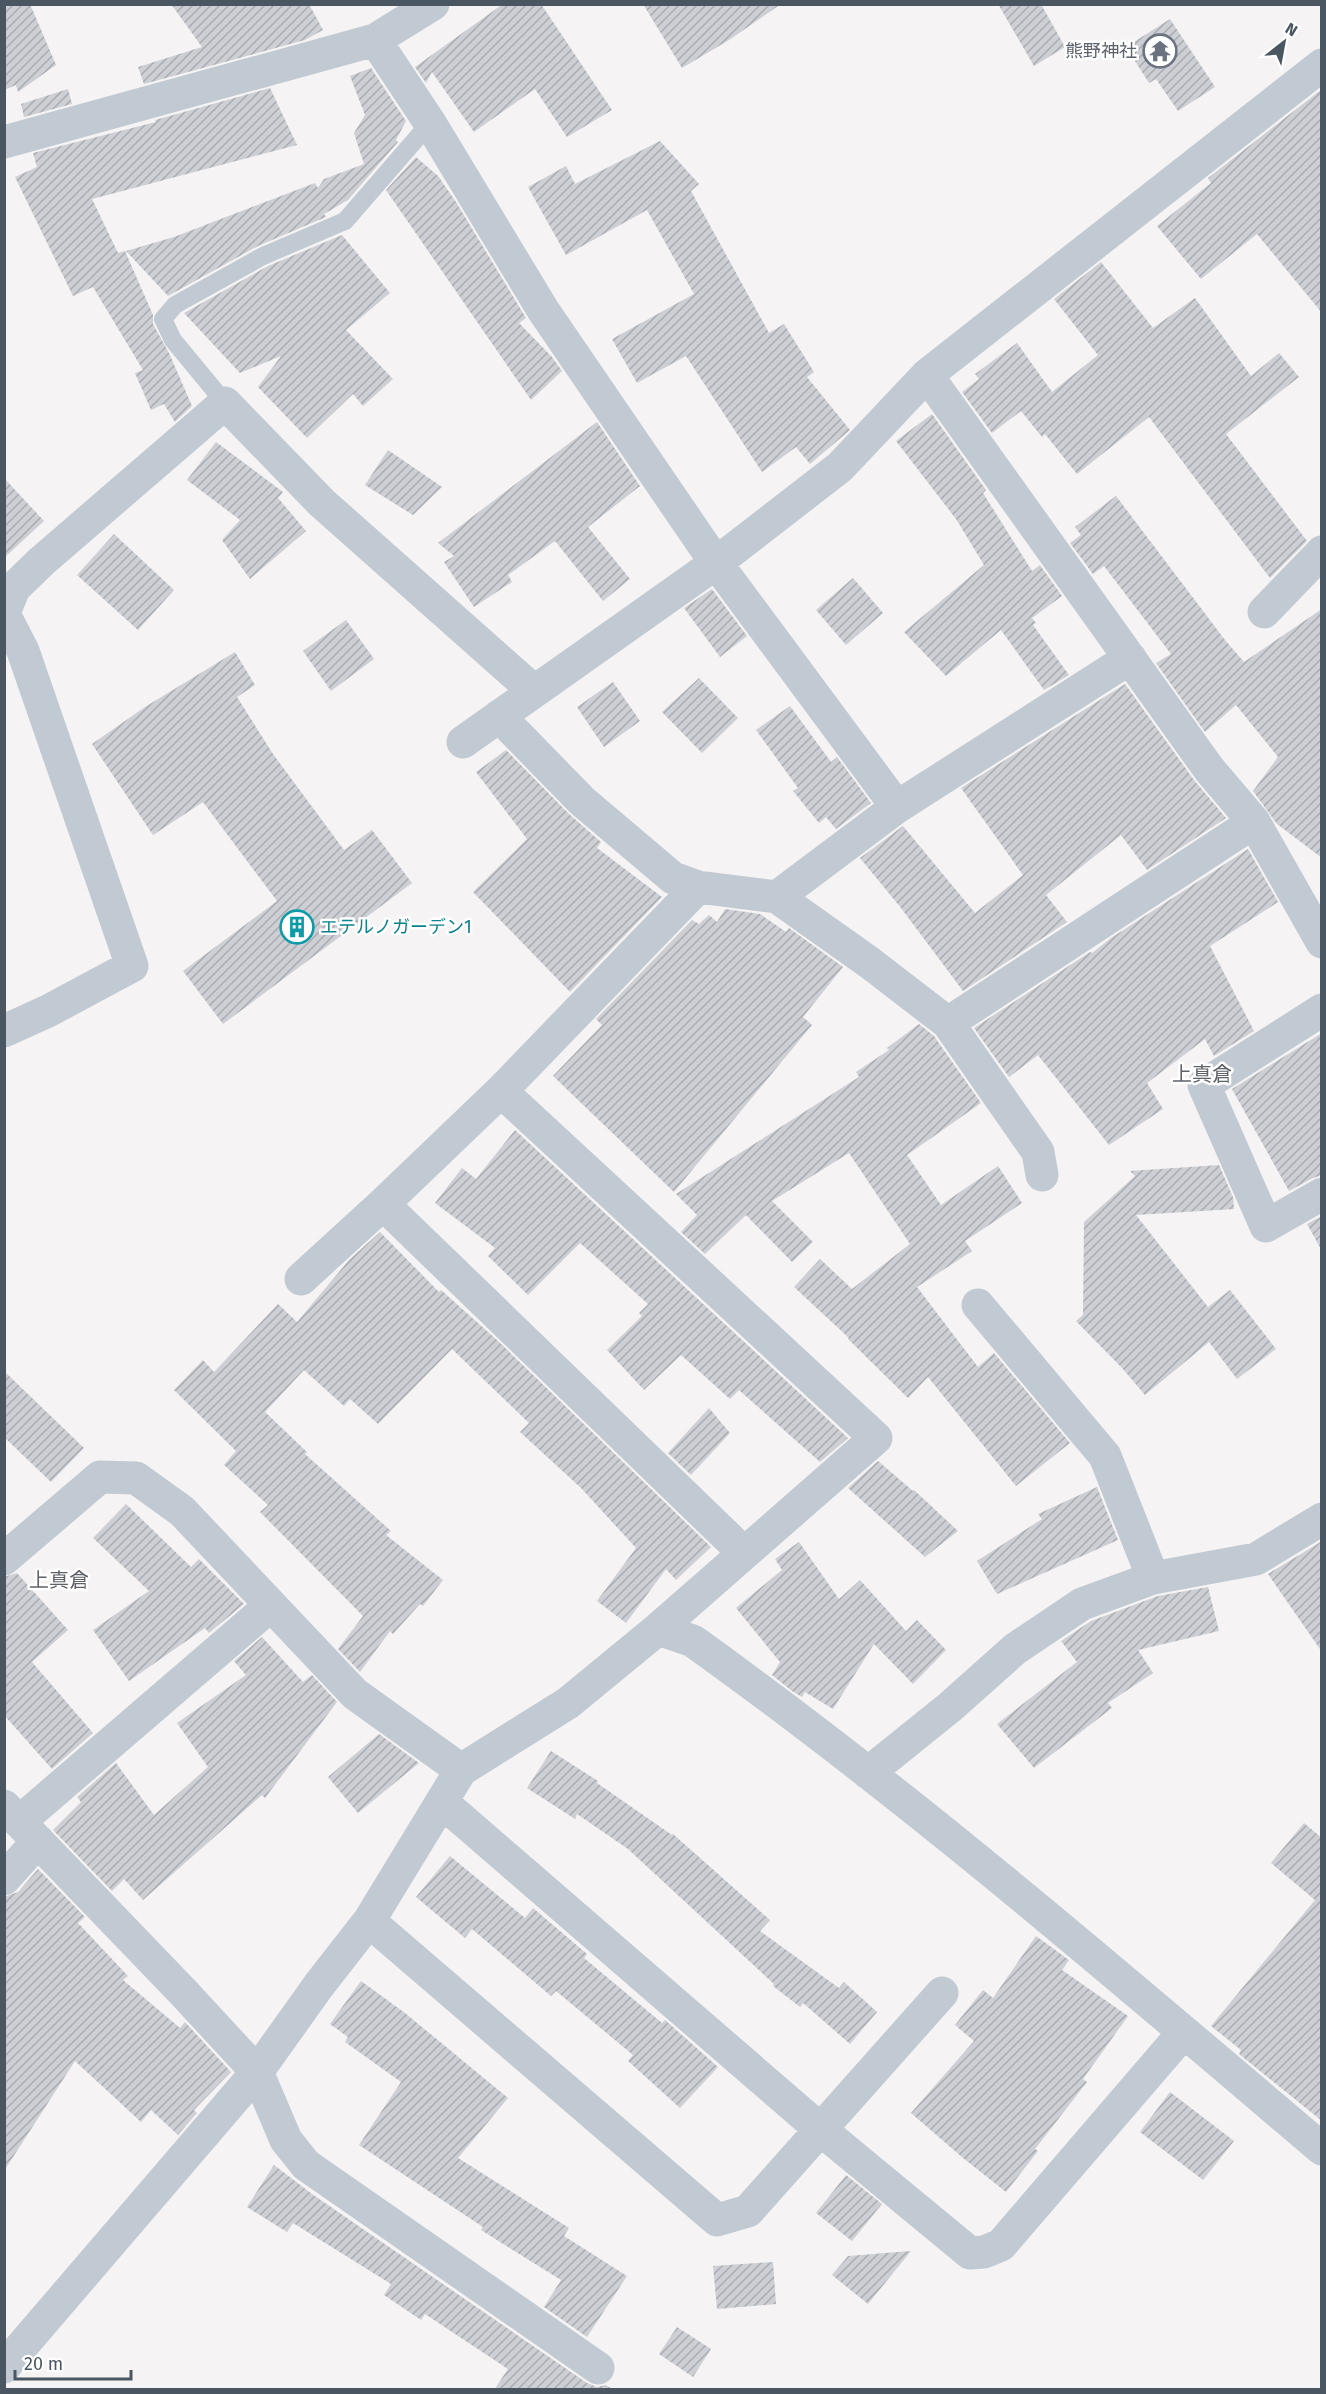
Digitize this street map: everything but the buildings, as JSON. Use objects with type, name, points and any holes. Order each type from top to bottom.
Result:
[{"type":"street","points":[[4,142],[375,40],[433,4]]},
{"type":"street","points":[[375,40],[430,123],[543,310],[716,563],[897,807]]},
{"type":"street","points":[[463,742],[716,563],[840,467],[927,375],[1322,65]]},
{"type":"street","points":[[927,375],[1209,769],[1254,822],[1322,942]]},
{"type":"street","points":[[4,1031],[48,1011],[132,966],[23,651],[4,614],[15,588],[42,561],[225,403],[322,503],[534,691]]},
{"type":"street","points":[[1264,612],[1322,552]]},
{"type":"street","points":[[777,897],[897,807],[1130,658]]},
{"type":"street","points":[[499,716],[582,801],[673,878],[698,886],[777,897],[870,963],[948,1023],[1038,1152],[1042,1175]]},
{"type":"street","points":[[948,1023],[1254,822]]},
{"type":"street","points":[[301,1279],[384,1204],[501,1091],[698,886]]},
{"type":"street","points":[[1322,1010],[1204,1085],[1266,1226],[1322,1194]]},
{"type":"street","points":[[4,2367],[256,2072],[369,1921],[461,1770],[568,1702],[658,1629],[876,1438],[501,1091]]},
{"type":"street","points":[[384,1204],[744,1553]]},
{"type":"street","points":[[978,1305],[1105,1456],[1153,1578]]},
{"type":"street","points":[[8,1548],[99,1477],[136,1478],[182,1511],[355,1694],[461,1770]]},
{"type":"street","points":[[868,1773],[950,1707],[1015,1649],[1082,1605],[1153,1578],[1256,1559],[1322,1519]]},
{"type":"street","points":[[4,1879],[21,1823],[270,1606]]},
{"type":"street","points":[[658,1629],[693,1641],[868,1773],[1071,1936],[1322,2149]]},
{"type":"street","points":[[442,1803],[821,2130],[970,2253],[984,2252],[1001,2245],[1184,2032]]},
{"type":"street","points":[[21,1823],[183,1992],[256,2072],[286,2140],[306,2165],[598,2368]]},
{"type":"street","points":[[369,1921],[717,2220],[748,2211],[942,1993]]},
{"type":"lane","points":[[225,403],[173,340],[163,319],[175,305],[263,256],[345,221],[430,123]]},
{"type":"place","name":"熊野神社","points":[[1160,51]]},
{"type":"place","name":"エテルノガーデン1","points":[[297,927]]},
{"type":"district","name":"上真倉","points":[[1202,1074]]},
{"type":"district","name":"上真倉","points":[[59,1580]]}]
